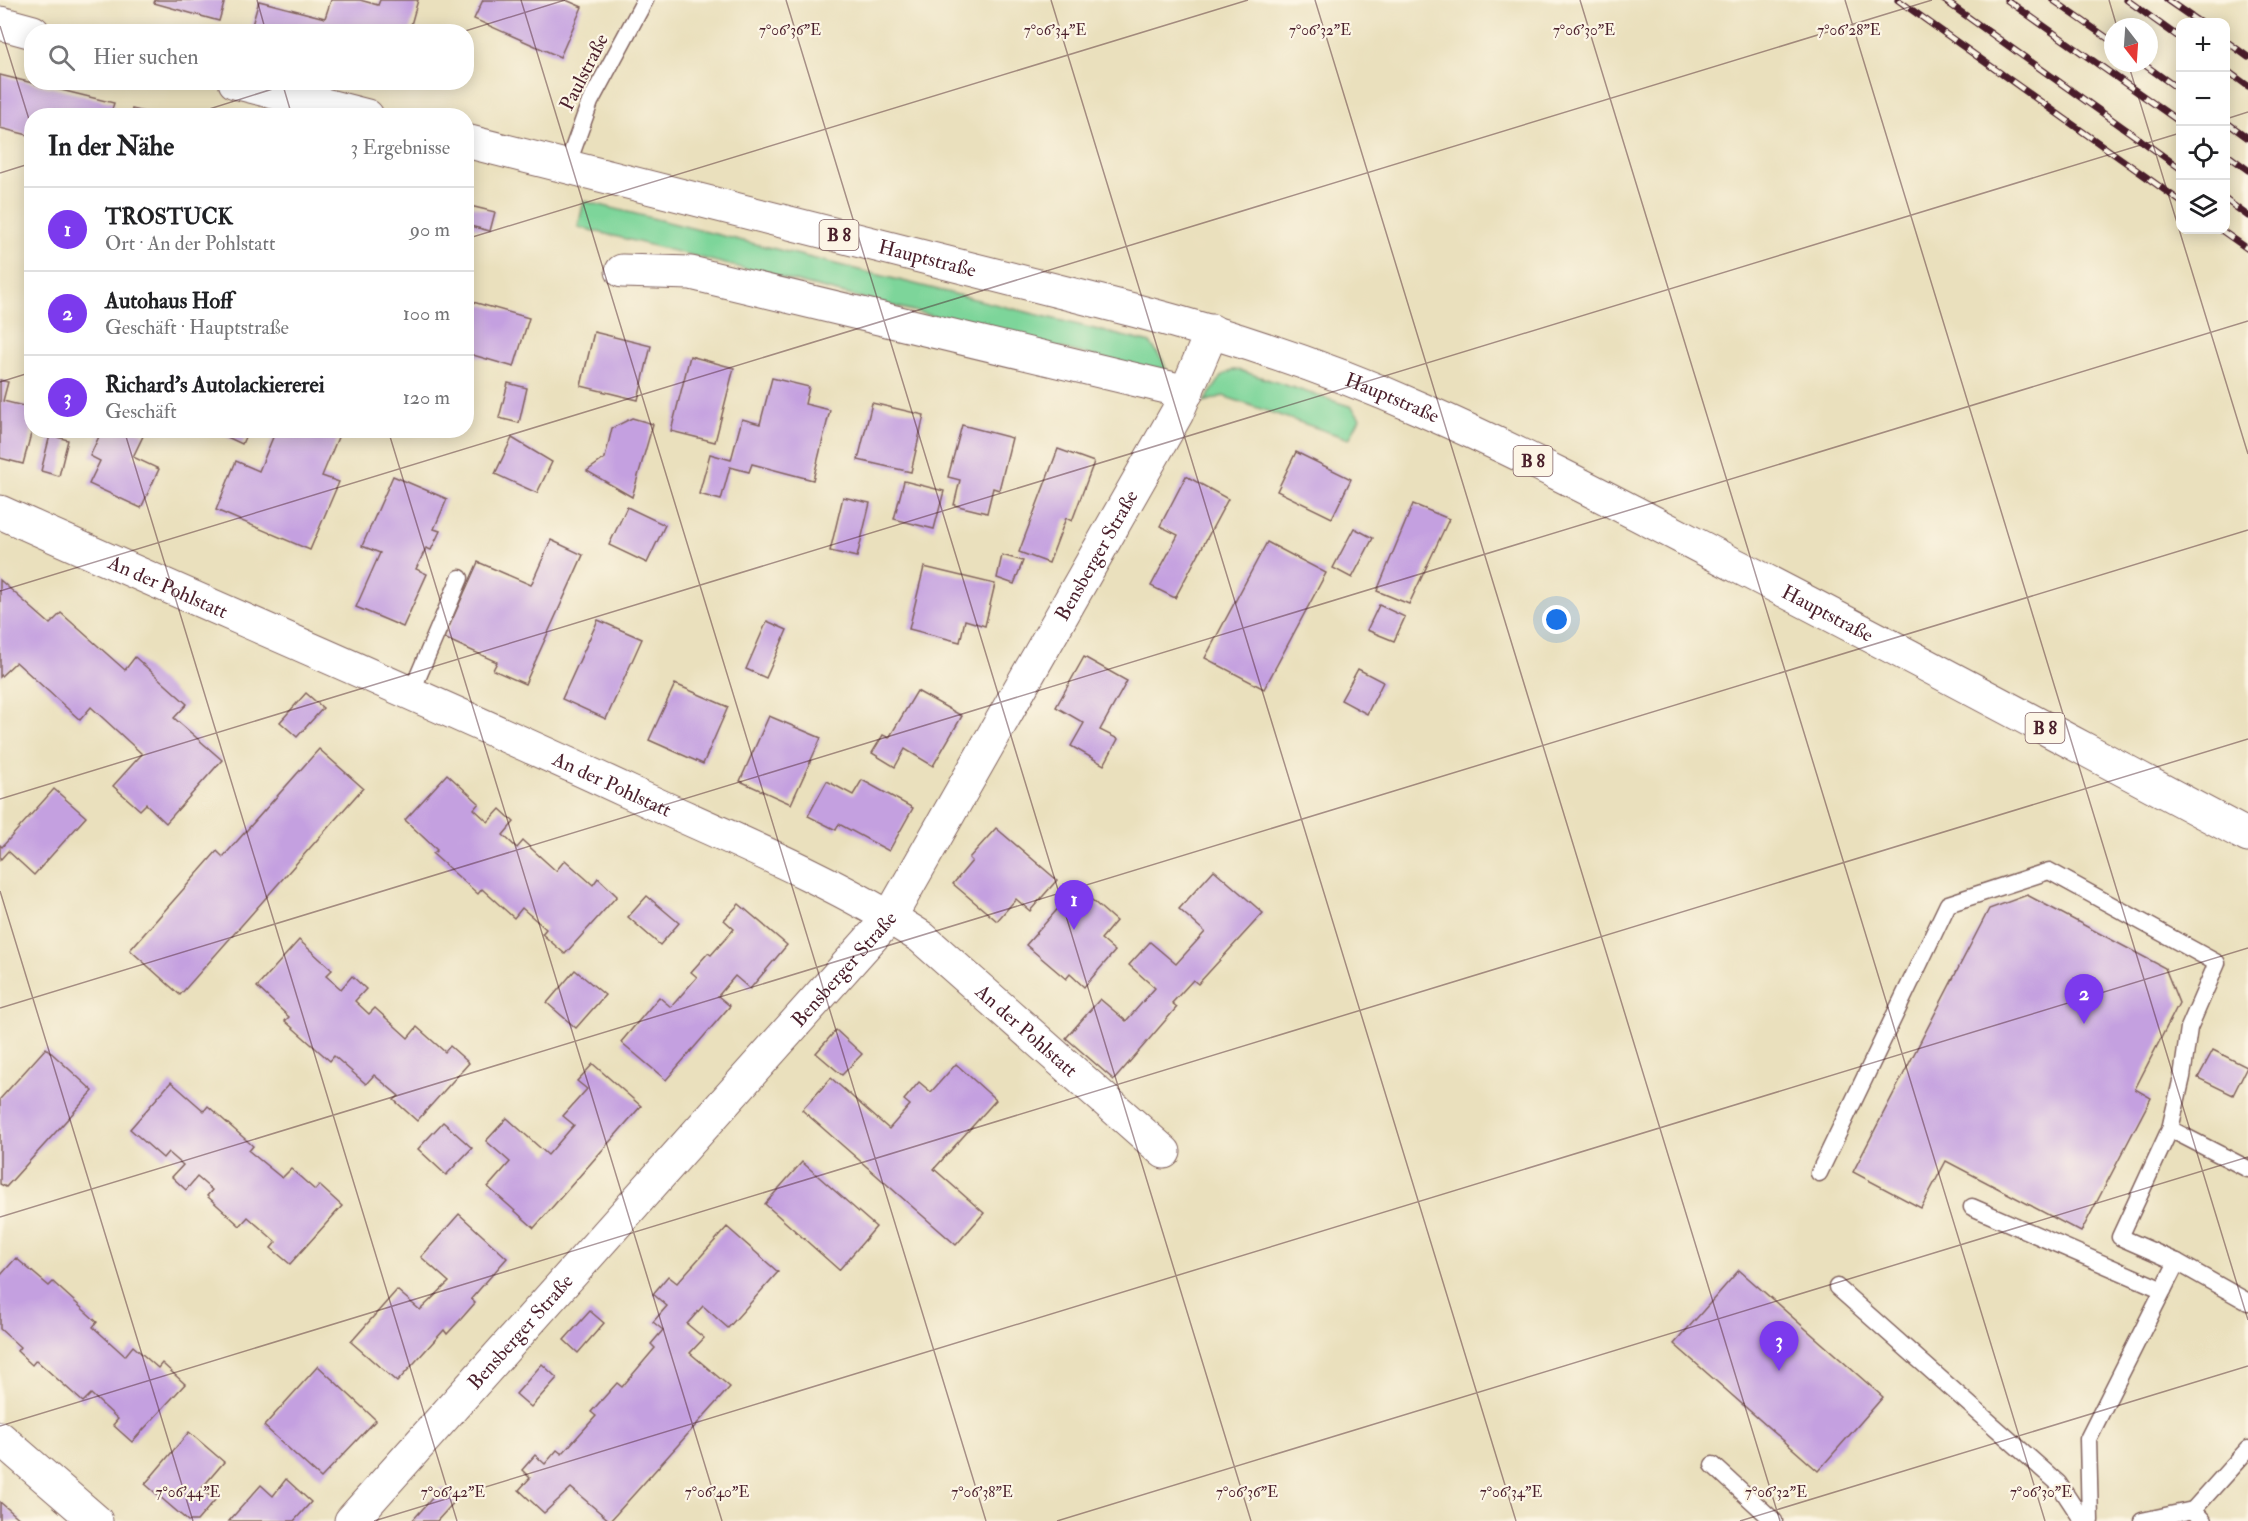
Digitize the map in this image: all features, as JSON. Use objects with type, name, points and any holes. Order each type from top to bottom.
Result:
[{"type":"street","points":[[0,23],[24,30]]},
{"type":"street","points":[[267,90],[336,108]]},
{"type":"street","name":"Hauptstraße","points":[[474,143],[1212,331],[1342,376],[1516,453],[1935,668],[2248,836]]},
{"type":"street","points":[[622,271],[691,273],[1187,392]]},
{"type":"street","name":"Bensberger Straße","points":[[351,1521],[890,916],[1187,392],[1212,331]]},
{"type":"street","name":"An der Pohlstatt","points":[[0,512],[474,719],[814,878],[890,916],[921,937],[1164,1152]]},
{"type":"street","points":[[0,1438],[96,1521]]},
{"type":"lane","name":"Paulstraße","points":[[567,166],[590,102],[645,0]]},
{"type":"lane","points":[[411,693],[460,578]]},
{"type":"lane","points":[[1819,1173],[1948,904],[2049,871],[2217,963],[2189,1028],[2182,1077],[2170,1129],[2120,1237],[2177,1262],[2248,1302]]},
{"type":"lane","points":[[2170,1129],[2248,1169]]},
{"type":"lane","points":[[1972,1207],[2163,1290]]},
{"type":"lane","points":[[2090,1521],[2088,1439],[2177,1262]]},
{"type":"lane","points":[[1837,1287],[2058,1483],[2083,1521]]},
{"type":"lane","points":[[2142,1521],[2198,1516],[2248,1449]]},
{"type":"lane","points":[[1713,1465],[1774,1521]]},
{"type":"green space","points":[[584,201],[1150,343],[1162,359],[1168,375],[578,227]]},
{"type":"green space","points":[[1233,370],[1352,407],[1360,418],[1349,439],[1223,396],[1204,402],[1223,375]]},
{"type":"building","points":[[155,0],[225,0],[219,21],[154,3]]},
{"type":"building","points":[[331,0],[360,0],[378,5],[380,0],[418,0],[411,24],[252,24],[259,1],[325,18]]},
{"type":"building","points":[[483,0],[566,0],[582,7],[560,57],[474,19]]},
{"type":"building","points":[[0,75],[24,81],[24,90],[61,90],[114,103],[112,108],[24,108],[24,134],[0,128]]},
{"type":"building","points":[[474,207],[495,212],[490,231],[474,227]]},
{"type":"building","points":[[474,302],[529,318],[514,367],[474,355]]},
{"type":"building","points":[[594,332],[651,346],[638,400],[581,386]]},
{"type":"building","points":[[690,356],[734,368],[715,442],[671,431]]},
{"type":"building","points":[[772,378],[809,387],[805,404],[830,410],[813,480],[752,464],[749,472],[730,467],[721,500],[699,494],[710,454],[731,460],[742,419],[760,424]]},
{"type":"building","points":[[0,380],[8,382],[3,401],[24,406],[24,438],[30,438],[23,464],[0,458]]},
{"type":"building","points":[[508,383],[527,388],[519,423],[499,418]]},
{"type":"building","points":[[872,403],[924,415],[911,472],[858,460]]},
{"type":"building","points":[[632,418],[653,424],[632,497],[587,471],[605,458],[612,428]]},
{"type":"building","points":[[962,425],[1012,438],[999,490],[993,488],[987,513],[954,505],[960,480],[948,477]]},
{"type":"building","points":[[49,438],[68,440],[59,476],[41,471]]},
{"type":"building","points":[[98,438],[142,438],[133,457],[159,469],[141,508],[89,484],[100,461],[90,456]]},
{"type":"building","points":[[229,438],[245,438],[242,444]]},
{"type":"building","points":[[273,438],[338,438],[322,476],[339,482],[310,550],[216,510],[236,461],[259,471]]},
{"type":"building","points":[[512,438],[552,462],[537,493],[495,474]]},
{"type":"building","points":[[1058,449],[1094,462],[1072,521],[1066,518],[1049,563],[1019,552]]},
{"type":"building","points":[[1296,452],[1351,479],[1332,518],[1277,491]]},
{"type":"building","points":[[393,476],[447,499],[434,529],[440,531],[431,550],[426,548],[416,569],[427,574],[403,627],[356,607],[380,553],[362,546]]},
{"type":"building","points":[[1186,476],[1228,499],[1175,598],[1151,586],[1178,535],[1160,526]]},
{"type":"building","points":[[904,481],[944,491],[934,529],[894,519]]},
{"type":"building","points":[[843,497],[870,503],[857,557],[830,551]]},
{"type":"building","points":[[1413,504],[1449,519],[1409,604],[1377,591]]},
{"type":"building","points":[[627,507],[665,525],[647,563],[609,545]]},
{"type":"building","points":[[1354,528],[1373,538],[1352,578],[1333,568]]},
{"type":"building","points":[[551,540],[583,555],[525,684],[493,670],[497,662],[444,638],[478,562],[531,585]]},
{"type":"building","points":[[1267,542],[1326,573],[1264,689],[1205,658]]},
{"type":"building","points":[[1002,555],[1023,561],[1014,584],[997,578]]},
{"type":"building","points":[[924,567],[995,584],[985,626],[965,620],[960,642],[909,629]]},
{"type":"building","points":[[0,580],[50,624],[61,613],[125,670],[135,657],[187,704],[174,718],[222,760],[166,823],[146,804],[140,810],[113,786],[142,754],[91,707],[80,720],[16,662],[0,677]]},
{"type":"building","points":[[1379,605],[1405,617],[1394,641],[1367,630]]},
{"type":"building","points":[[598,620],[642,639],[606,719],[562,699]]},
{"type":"building","points":[[767,621],[787,630],[766,678],[746,669]]},
{"type":"building","points":[[1084,657],[1127,681],[1100,730],[1118,739],[1104,765],[1071,746],[1084,723],[1056,707]]},
{"type":"building","points":[[1358,669],[1383,682],[1367,714],[1341,700]]},
{"type":"building","points":[[675,684],[728,707],[703,764],[649,740]]},
{"type":"building","points":[[917,691],[962,716],[933,766],[905,749],[895,767],[872,753],[883,735],[889,738]]},
{"type":"building","points":[[306,693],[323,708],[297,737],[280,722]]},
{"type":"building","points":[[769,716],[821,738],[791,804],[740,781]]},
{"type":"building","points":[[319,749],[363,788],[180,995],[130,950],[217,851],[223,857]]},
{"type":"building","points":[[447,774],[479,803],[474,809],[488,822],[500,809],[514,822],[503,835],[517,848],[523,841],[556,871],[565,860],[593,885],[598,878],[617,896],[565,954],[542,934],[546,929],[522,908],[514,918],[482,889],[478,894],[433,854],[437,850],[405,820]]},
{"type":"building","points":[[862,780],[913,808],[889,851],[839,824],[836,830],[808,816],[827,781],[853,795]]},
{"type":"building","points":[[54,789],[86,817],[34,875],[8,851],[0,860],[0,845],[2,847]]},
{"type":"building","points":[[996,828],[1057,880],[1030,911],[1016,899],[997,921],[953,884],[972,861],[969,858]]},
{"type":"building","points":[[1214,870],[1263,913],[1198,984],[1193,980],[1172,1003],[1177,1007],[1114,1080],[1066,1038],[1100,999],[1126,1021],[1155,988],[1129,965],[1150,942],[1176,964],[1205,932],[1179,909]]},
{"type":"building","points":[[1077,887],[1116,921],[1101,939],[1115,951],[1084,987],[1070,974],[1066,979],[1026,945]]},
{"type":"building","points":[[2027,895],[2165,968],[2179,1003],[2135,1089],[2151,1098],[2081,1232],[1946,1161],[1921,1208],[1853,1172],[1989,909]]},
{"type":"building","points":[[647,896],[679,923],[660,945],[628,917]]},
{"type":"building","points":[[739,904],[787,945],[750,989],[735,976],[718,996],[730,1006],[666,1080],[621,1042],[659,997],[671,1007],[697,977],[691,972],[708,953],[711,955],[734,929],[724,920]]},
{"type":"building","points":[[299,940],[332,970],[326,976],[341,989],[352,976],[366,989],[355,1001],[369,1014],[375,1008],[408,1038],[417,1027],[445,1052],[450,1046],[469,1063],[417,1121],[394,1100],[399,1096],[374,1075],[366,1084],[334,1056],[330,1061],[285,1021],[289,1017],[257,987]]},
{"type":"building","points":[[575,970],[605,995],[576,1028],[547,1003]]},
{"type":"building","points":[[836,1030],[862,1054],[842,1075],[816,1053]]},
{"type":"building","points":[[46,1048],[93,1091],[6,1187],[0,1184],[0,1099]]},
{"type":"building","points":[[2213,1050],[2247,1067],[2233,1095],[2198,1078]]},
{"type":"building","points":[[593,1064],[641,1106],[534,1228],[488,1187],[510,1162],[486,1141],[507,1118],[548,1155],[574,1125],[563,1116],[587,1089],[577,1081]]},
{"type":"building","points":[[956,1064],[996,1100],[934,1169],[984,1213],[956,1245],[802,1110],[831,1078],[889,1129],[910,1105],[904,1100],[919,1082],[931,1092]]},
{"type":"building","points":[[171,1082],[204,1111],[208,1106],[253,1146],[249,1151],[282,1178],[291,1169],[315,1190],[319,1185],[342,1206],[290,1264],[271,1248],[276,1242],[248,1217],[240,1226],[207,1196],[212,1190],[197,1177],[186,1190],[172,1177],[183,1165],[168,1152],[163,1158],[130,1129]]},
{"type":"building","points":[[443,1122],[472,1148],[446,1175],[418,1149]]},
{"type":"building","points":[[802,1162],[876,1227],[839,1270],[765,1204]]},
{"type":"building","points":[[459,1214],[507,1258],[471,1299],[475,1303],[461,1319],[447,1334],[444,1330],[397,1382],[351,1342],[397,1290],[420,1310],[449,1282],[421,1257]]},
{"type":"building","points":[[727,1227],[778,1272],[728,1328],[703,1306],[687,1324],[704,1338],[690,1353],[730,1387],[610,1521],[571,1488],[544,1513],[519,1490],[530,1478],[522,1470],[535,1455],[545,1464],[557,1450],[562,1454],[596,1416],[591,1412],[617,1383],[622,1387],[655,1348],[651,1344],[663,1330],[653,1322],[667,1306],[653,1294],[668,1276],[677,1283]]},
{"type":"building","points":[[16,1258],[49,1286],[53,1282],[97,1322],[93,1327],[125,1356],[133,1346],[158,1368],[162,1363],[185,1384],[132,1442],[113,1425],[118,1419],[91,1394],[83,1402],[36,1360],[32,1365],[17,1351],[20,1347],[0,1329],[0,1276]]},
{"type":"building","points":[[1739,1270],[1883,1397],[1818,1471],[1674,1344]]},
{"type":"building","points":[[590,1311],[604,1323],[578,1353],[564,1340]]},
{"type":"building","points":[[542,1364],[557,1378],[531,1407],[516,1394]]},
{"type":"building","points":[[318,1366],[376,1420],[321,1478],[264,1426]]},
{"type":"building","points":[[189,1432],[224,1462],[201,1489],[215,1500],[197,1521],[188,1521],[145,1484]]},
{"type":"building","points":[[286,1479],[311,1502],[294,1521],[229,1521],[261,1485],[273,1496]]},
{"type":"building","points":[[442,1487],[457,1499],[437,1521],[412,1521]]},
{"type":"building","points":[[0,1502],[22,1521],[0,1521]]},
{"type":"railway","points":[[1898,0],[2176,198]]},
{"type":"railway","points":[[1944,0],[2176,165]]},
{"type":"railway","points":[[2007,0],[2176,119]]},
{"type":"railway","points":[[2053,0],[2104,36]]},
{"type":"railway","points":[[2127,0],[2176,35]]},
{"type":"railway","points":[[2167,0],[2193,18]]},
{"type":"railway","points":[[2230,44],[2248,57]]},
{"type":"railway","points":[[2155,72],[2176,87]]},
{"type":"railway","points":[[2229,72],[2248,86]]},
{"type":"railway","points":[[2230,125],[2248,138]]},
{"type":"railway","points":[[2230,157],[2248,170]]},
{"type":"railway","points":[[2230,203],[2248,216]]},
{"type":"railway","points":[[2227,234],[2248,249]]},
{"type":"place","name":"TROSTUCK","points":[[1074,930]]},
{"type":"place","name":"Autohaus Hoff","points":[[2084,1024]]},
{"type":"place","name":"Richard's Autolackiererei","points":[[1779,1371]]}]
